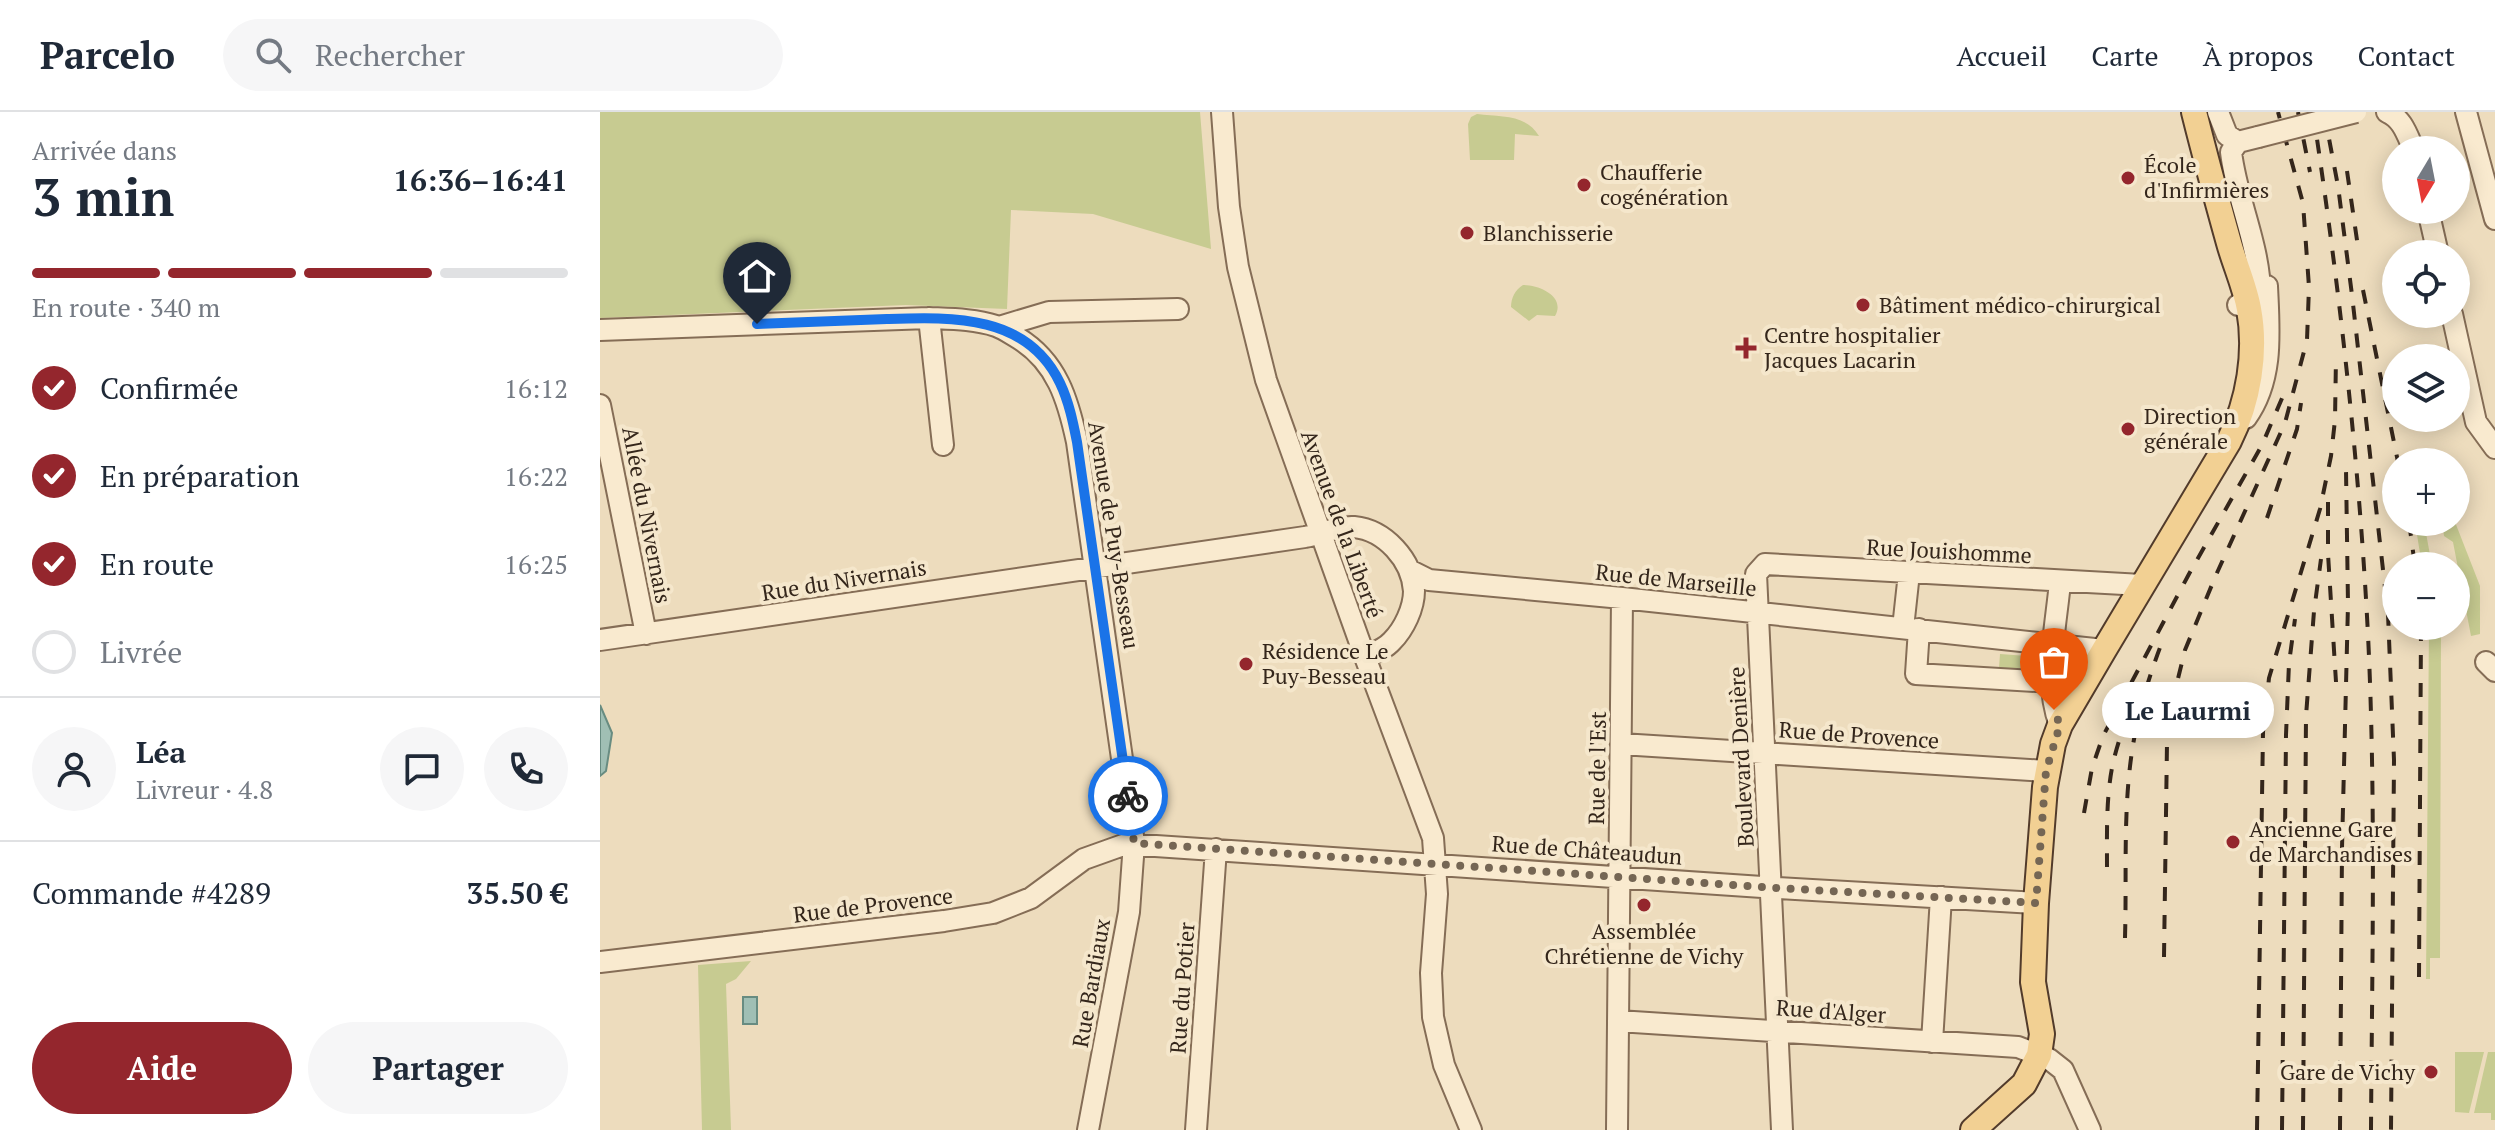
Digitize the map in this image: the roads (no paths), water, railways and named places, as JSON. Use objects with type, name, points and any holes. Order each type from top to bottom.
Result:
[{"type":"main road","points":[[1973,1130],[2024,1084],[2039,1055],[2042,1034],[2033,982],[2036,903],[2046,771],[2060,725],[2229,441],[2239,421],[2249,381],[2251,346],[2243,305],[2194,112]]},
{"type":"main road","points":[[2196,496],[2222,438],[2233,396],[2243,305]]},
{"type":"street","name":"Avenue de la Liberté","points":[[1222,112],[1229,207],[1238,267],[1266,380],[1433,838],[1437,894],[1431,996],[1433,1017],[1440,1053],[1471,1130]]},
{"type":"street","points":[[2218,112],[2227,135],[2248,139]]},
{"type":"street","points":[[2243,305],[2260,302],[2261,278],[2231,152],[2248,139],[2356,112]]},
{"type":"street","points":[[2387,112],[2399,120],[2409,136]]},
{"type":"street","points":[[2466,112],[2495,219]]},
{"type":"street","points":[[2229,441],[2251,411],[2260,391],[2270,346],[2266,278],[2258,260]]},
{"type":"street","points":[[999,327],[1049,312],[1178,309]]},
{"type":"street","points":[[929,318],[943,445]]},
{"type":"street","name":"Avenue de Puy-Besseau","points":[[600,330],[965,319],[999,327],[1029,345],[1044,359],[1060,381],[1077,442],[1134,843]]},
{"type":"street","points":[[2457,328],[2495,448]]},
{"type":"street","name":"Allée du Nivernais","points":[[600,405],[646,634]]},
{"type":"street","name":"Rue du Nivernais","points":[[600,640],[1353,527],[1371,531],[1394,546],[1409,570]]},
{"type":"street","name":"Rue Jouishomme","points":[[1756,574],[1765,564],[2142,585]]},
{"type":"street","name":"Rue de Marseille","points":[[1409,570],[1421,586],[1622,598],[2104,650]]},
{"type":"street","points":[[1909,573],[1916,674],[2052,682]]},
{"type":"street","name":"Boulevard Denière","points":[[1756,574],[1782,1130]]},
{"type":"street","points":[[2060,582],[2052,682],[2054,710],[2060,725]]},
{"type":"street","points":[[1365,657],[1390,644],[1400,631],[1421,586]]},
{"type":"street","name":"Rue de l'Est","points":[[1617,1130],[1622,598]]},
{"type":"street","name":"Rue de Provence","points":[[1621,744],[2046,771]]},
{"type":"street","name":"Rue de Châteaudun","points":[[1134,843],[2036,903]]},
{"type":"street","name":"Rue de Provence","points":[[600,962],[993,913],[1031,898],[1084,859],[1134,843]]},
{"type":"street","name":"Rue Bardiaux","points":[[1088,1130],[1129,912],[1134,843]]},
{"type":"street","name":"Rue du Potier","points":[[1196,1130],[1216,849]]},
{"type":"street","points":[[1932,1042],[1941,897]]},
{"type":"street","name":"Rue d'Alger","points":[[1618,1021],[2018,1047],[2039,1055]]},
{"type":"street","points":[[2039,1055],[2063,1070],[2090,1130]]},
{"type":"water","points":[[600,705],[612,733],[606,771],[600,776]]},
{"type":"water","points":[[743,997],[757,997],[757,1024],[743,1024]]},
{"type":"railway","points":[[2164,957],[2167,743],[2173,699],[2185,650],[2285,423],[2307,340],[2309,287],[2303,203],[2278,112]]},
{"type":"railway","points":[[2298,112],[2310,172]]},
{"type":"railway","points":[[2313,112],[2347,372],[2368,635],[2373,820],[2371,1130]]},
{"type":"railway","points":[[2324,112],[2338,186],[2352,295],[2388,614],[2394,760],[2391,1130]]},
{"type":"railway","points":[[2347,171],[2359,254]]},
{"type":"railway","points":[[2363,290],[2395,448]]},
{"type":"railway","points":[[2257,1130],[2263,732],[2269,678],[2320,509],[2331,456],[2336,356]]},
{"type":"railway","points":[[2084,813],[2092,768],[2103,736],[2262,445],[2283,396]]},
{"type":"railway","points":[[2267,518],[2297,429],[2301,403]]},
{"type":"railway","points":[[2340,1130],[2348,604],[2346,470]]},
{"type":"railway","points":[[2328,502],[2336,682]]},
{"type":"railway","points":[[2411,536],[2413,552]]},
{"type":"railway","points":[[2303,1130],[2306,716],[2321,559]]},
{"type":"railway","points":[[2282,1130],[2286,735],[2289,663],[2295,619]]},
{"type":"railway","points":[[2419,977],[2421,640]]},
{"type":"railway","points":[[2125,938],[2131,759],[2143,700],[2161,645]]},
{"type":"railway","points":[[2107,867],[2112,768],[2135,697]]},
{"type":"place","name":"École d'Infirmières","points":[[2128,178]]},
{"type":"place","name":"Chaufferie cogénération","points":[[1584,185]]},
{"type":"place","name":"Blanchisserie","points":[[1467,233]]},
{"type":"place","name":"Bâtiment médico-chirurgical","points":[[1863,305]]},
{"type":"place","name":"Centre hospitalier Jacques Lacarin","points":[[1746,348]]},
{"type":"place","name":"Direction générale","points":[[2128,429]]},
{"type":"place","name":"Résidence Le Puy-Besseau","points":[[1246,664]]},
{"type":"place","name":"Le Laurmi","points":[[2054,710]]},
{"type":"place","name":"Ancienne Gare de Marchandises","points":[[2233,842]]},
{"type":"place","name":"Assemblée Chrétienne de Vichy","points":[[1644,905]]},
{"type":"place","name":"Gare de Vichy","points":[[2431,1072]]}]
